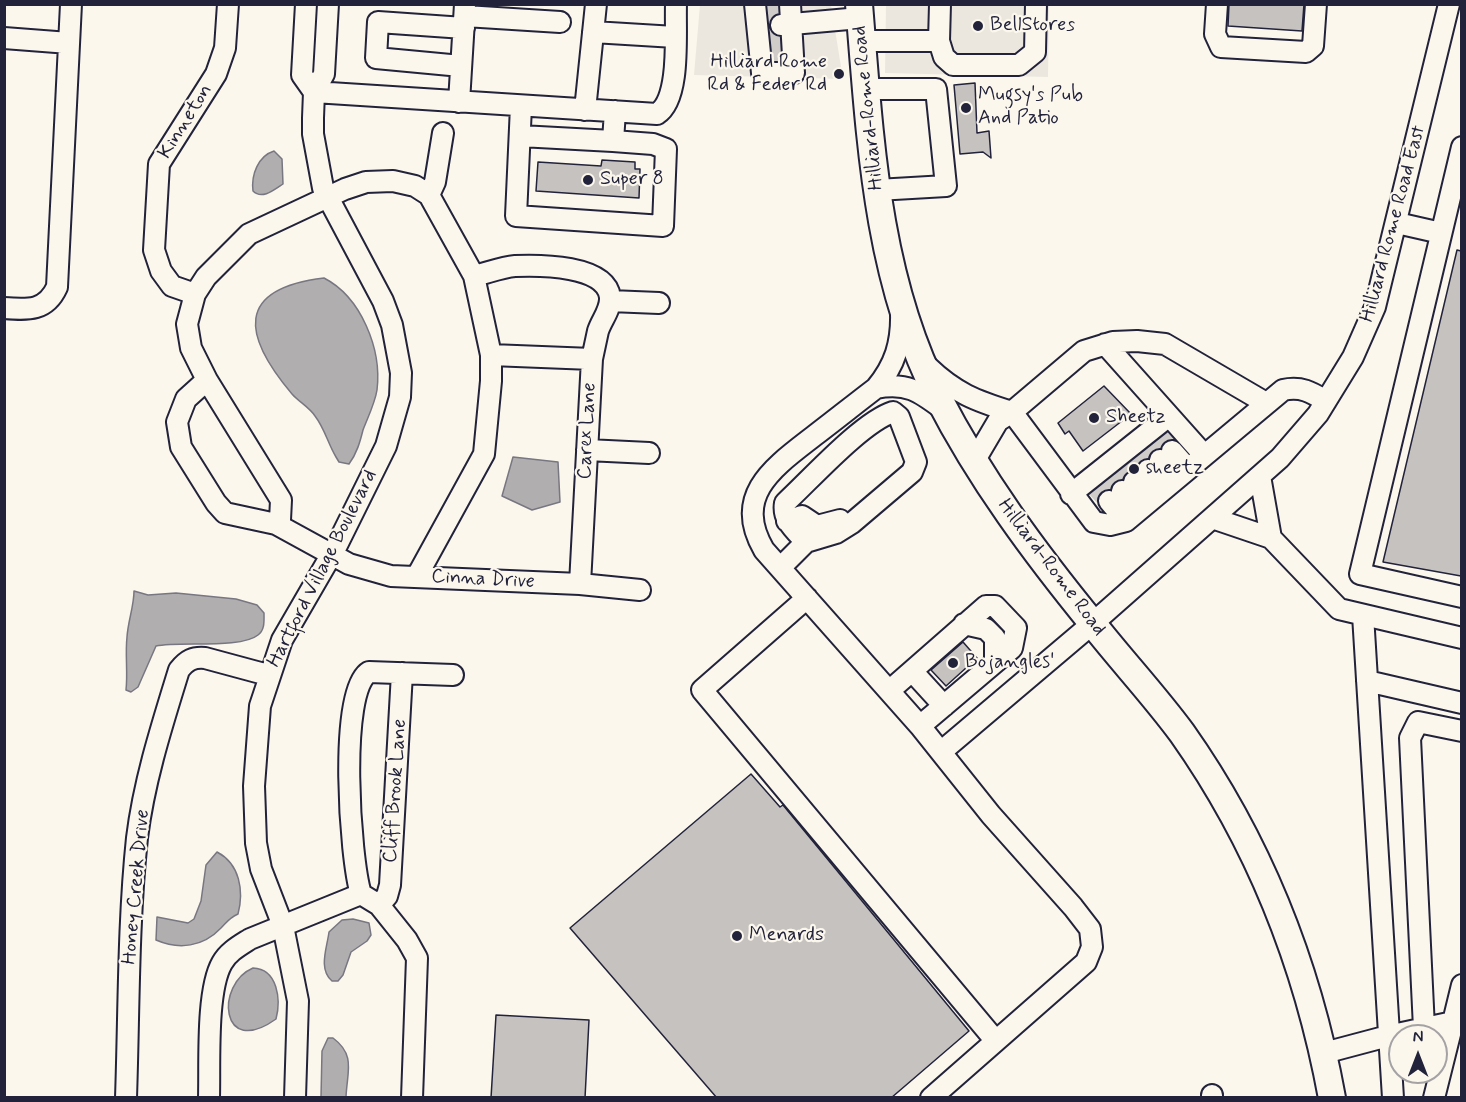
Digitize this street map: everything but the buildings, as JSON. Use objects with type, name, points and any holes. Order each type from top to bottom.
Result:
[{"type":"main road","name":"Hilliard-Rome Road","points":[[860,21],[884,239],[922,362],[947,413],[995,495],[1092,624],[1179,730],[1241,830],[1288,930],[1303,974],[1324,1053],[1332,1098]]},
{"type":"street","points":[[4,308],[41,307],[52,299],[57,287],[71,4]]},
{"type":"street","name":"Kinneton","points":[[195,294],[172,286],[161,271],[154,250],[159,164],[216,74],[225,48],[228,4]]},
{"type":"street","name":"Hartford Village Boulevard","points":[[306,4],[302,75],[314,92]]},
{"type":"street","name":"Hartford Village Boulevard","points":[[295,1098],[298,1000],[283,926],[261,869],[256,843],[254,786],[260,706],[268,675],[282,640],[331,555],[386,446],[400,397],[401,373],[392,325],[383,301],[323,188],[313,134],[314,92],[324,74],[328,4]]},
{"type":"street","points":[[585,110],[596,4]]},
{"type":"street","points":[[314,92],[657,114],[665,109],[672,94],[676,4]]},
{"type":"street","points":[[940,4],[939,41],[945,57],[953,65],[1019,65],[1035,52],[1036,4]]},
{"type":"street","points":[[1217,4],[1215,34],[1221,48],[1289,52],[1306,52],[1313,46],[1316,4]]},
{"type":"street","name":"Hilliard Rome Road East","points":[[942,751],[1092,624],[1280,458],[1326,401],[1353,357],[1375,307],[1449,4]]},
{"type":"street","points":[[461,66],[376,58],[378,22],[513,12],[560,22]]},
{"type":"street","points":[[459,102],[465,16]]},
{"type":"street","points":[[775,30],[860,21],[939,41]]},
{"type":"street","points":[[593,32],[675,37]]},
{"type":"street","points":[[4,38],[69,43]]},
{"type":"street","points":[[866,90],[936,89],[946,186],[878,190]]},
{"type":"street","points":[[520,136],[653,144],[666,149],[663,226],[516,216],[521,106]]},
{"type":"street","points":[[613,141],[615,111]]},
{"type":"street","points":[[429,195],[435,182],[443,133]]},
{"type":"street","points":[[1461,147],[1360,574],[1461,597]]},
{"type":"street","points":[[276,525],[280,520],[281,500],[207,380],[191,348],[187,324],[195,294],[206,277],[249,234],[366,182],[393,181],[415,186],[429,195],[474,276],[491,355],[491,381],[484,454],[417,576]]},
{"type":"street","points":[[1397,223],[1440,233]]},
{"type":"street","points":[[474,276],[514,266],[580,271],[593,274],[604,282],[610,293],[610,301],[659,303]]},
{"type":"street","points":[[901,298],[902,324],[895,362],[876,388],[774,466],[757,492],[752,508],[754,533],[764,550],[942,751],[991,814],[1090,929],[1092,947],[1086,962],[931,1098]]},
{"type":"street","name":"Carex Lane","points":[[580,584],[592,359],[599,329],[610,306],[610,301]]},
{"type":"street","points":[[975,460],[998,421],[1012,412],[1084,351],[1105,344],[1137,341],[1165,344],[1266,403]]},
{"type":"street","points":[[1105,344],[1204,456]]},
{"type":"street","points":[[491,355],[592,359]]},
{"type":"street","points":[[922,362],[947,385],[969,398],[1012,412],[1094,522],[1110,525],[1157,495],[1283,390],[1294,387],[1306,390],[1326,401]]},
{"type":"street","name":"Cinna Drive","points":[[207,380],[186,399],[178,414],[181,447],[225,513],[276,525],[331,555],[367,571],[391,576],[580,584],[640,590]]},
{"type":"street","points":[[876,388],[890,386],[912,388],[947,413]]},
{"type":"street","points":[[780,568],[806,542],[836,532],[852,523],[907,476],[916,462],[899,417],[893,412],[883,416],[856,438],[785,503],[784,513],[787,521],[806,542]]},
{"type":"street","points":[[1071,494],[1130,464],[1169,416]]},
{"type":"street","points":[[837,418],[856,438]]},
{"type":"street","points":[[587,450],[649,453]]},
{"type":"street","points":[[1130,464],[1157,495]]},
{"type":"street","points":[[1130,464],[1157,495]]},
{"type":"street","points":[[1130,464],[1157,495]]},
{"type":"street","points":[[787,521],[802,516],[817,526],[830,524],[842,519],[897,473],[907,476]]},
{"type":"street","points":[[1260,476],[1271,538]]},
{"type":"street","points":[[1212,518],[1271,538],[1339,609],[1461,638]]},
{"type":"street","points":[[807,598],[702,690],[995,1040]]},
{"type":"street","points":[[889,691],[978,610],[986,606],[995,606],[1016,628],[1012,648],[920,726]]},
{"type":"street","points":[[1324,1053],[1388,1036],[1363,615]]},
{"type":"street","name":"Honey Creek Drive","points":[[126,1098],[132,908],[137,836],[154,751],[179,670],[186,662],[195,658],[205,658],[268,675]]},
{"type":"street","points":[[912,670],[944,706]]},
{"type":"street","points":[[361,894],[349,813],[347,768],[354,711],[361,680],[369,672],[453,675]]},
{"type":"street","name":"Cliff Brook Lane","points":[[379,905],[387,896],[390,885],[402,673]]},
{"type":"street","points":[[1367,681],[1461,703]]},
{"type":"street","points":[[1424,1024],[1410,738],[1418,722],[1461,731]]},
{"type":"street","points":[[361,894],[379,905],[407,940],[417,958],[412,1098]]},
{"type":"street","points":[[209,1098],[216,977],[222,962],[233,950],[283,926],[361,894]]},
{"type":"street","points":[[1434,1098],[1461,985]]},
{"type":"street","points":[[1443,1024],[1453,1022]]},
{"type":"shaded area","points":[[700,5],[831,5],[843,79],[694,75]]},
{"type":"shaded area","points":[[886,5],[1049,5],[1048,77],[885,73]]},
{"type":"shaded area","points":[[274,151],[282,159],[283,184],[268,193],[257,194],[253,191],[253,185],[257,167],[268,153]]},
{"type":"shaded area","points":[[324,278],[349,298],[358,311],[366,326],[376,358],[378,374],[376,395],[358,447],[349,464],[339,462],[318,421],[276,373],[257,335],[256,318],[261,304],[274,293],[295,284]]},
{"type":"shaded area","points":[[513,457],[558,462],[560,502],[532,510],[502,496]]},
{"type":"shaded area","points":[[134,591],[148,595],[176,593],[236,599],[257,605],[264,613],[263,628],[258,635],[238,642],[156,646],[138,687],[131,692],[126,690],[126,644]]},
{"type":"shaded area","points":[[217,852],[231,864],[238,879],[240,905],[238,914],[199,943],[182,946],[156,940],[157,917],[188,923],[194,919],[201,901],[206,865]]},
{"type":"shaded area","points":[[353,919],[369,923],[371,935],[367,941],[351,952],[343,975],[338,981],[332,981],[325,971],[324,964],[329,932],[342,920]]},
{"type":"shaded area","points":[[253,968],[268,974],[273,980],[278,995],[276,1019],[257,1029],[243,1030],[234,1025],[229,1014],[229,1002],[233,988],[241,976]]},
{"type":"shaded area","points":[[328,1038],[333,1038],[345,1051],[348,1064],[346,1097],[321,1097],[322,1051]]},
{"type":"tunnel","points":[[764,11],[779,10]]},
{"type":"tunnel","points":[[767,42],[783,41]]},
{"type":"tunnel","points":[[769,57],[785,56]]},
{"type":"tunnel","points":[[1160,436],[1172,451]]},
{"type":"tunnel","points":[[1148,446],[1160,460]]},
{"type":"tunnel","points":[[1136,456],[1148,470]]},
{"type":"tunnel","points":[[1122,468],[1134,482]]},
{"type":"tunnel","points":[[1110,478],[1122,491]]},
{"type":"tunnel","points":[[1097,488],[1109,501]]},
{"type":"place","name":"BellStores","points":[[978,26]]},
{"type":"place","name":"Hilliard Rome Rd & Feder Rd","points":[[839,74]]},
{"type":"place","name":"Mugsy's Pub And Patio","points":[[966,108]]},
{"type":"place","name":"Super 8","points":[[588,180]]},
{"type":"place","name":"Sheetz","points":[[1094,418]]},
{"type":"place","name":"sheetz","points":[[1134,469]]},
{"type":"place","name":"Bojangles'","points":[[953,663]]},
{"type":"place","name":"Menards","points":[[737,936]]}]
